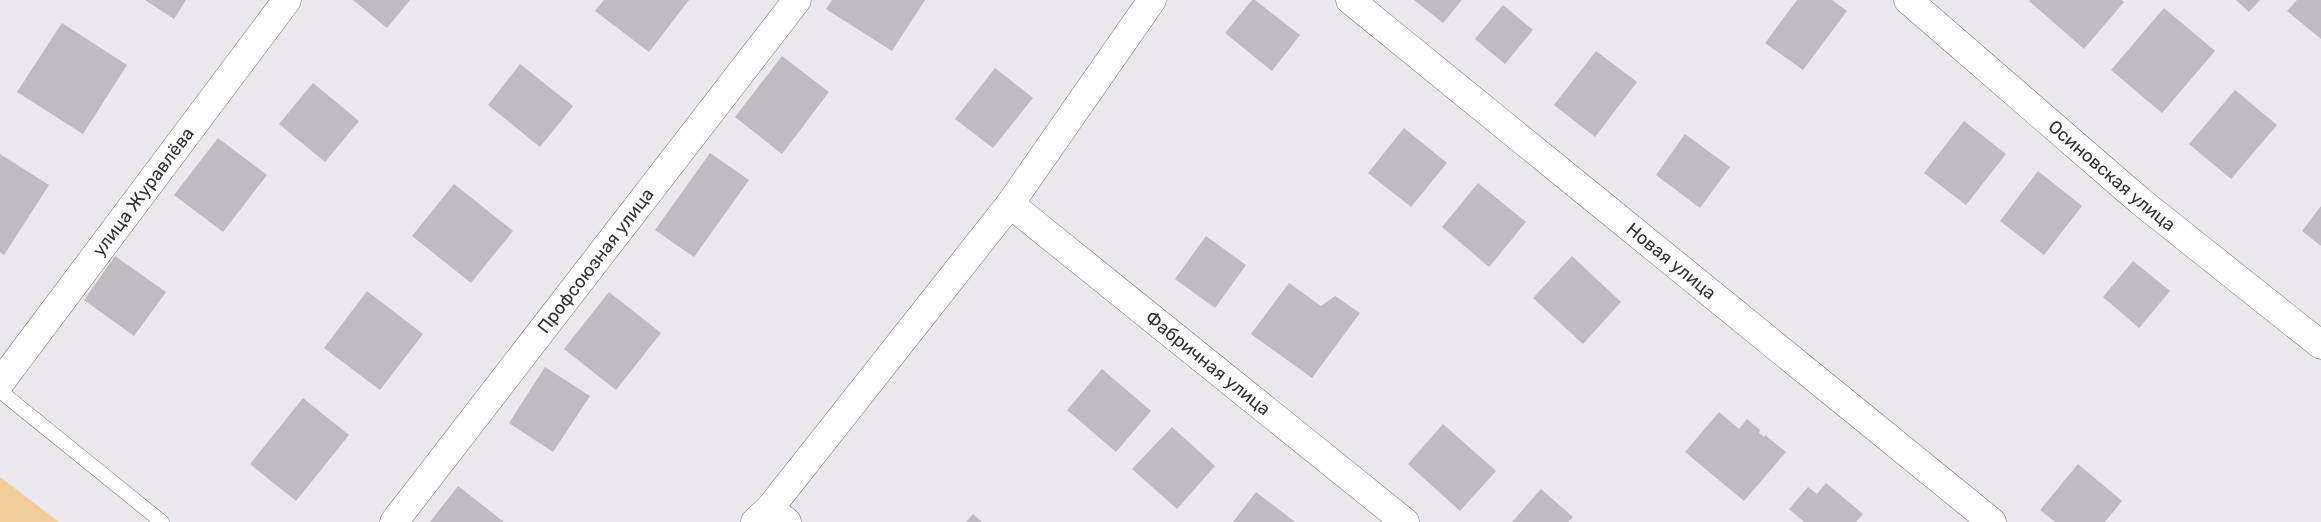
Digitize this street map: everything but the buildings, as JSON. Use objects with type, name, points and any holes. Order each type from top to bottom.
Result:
[{"type":"street","name":"улица Журавлёва","points":[[0,383],[287,0]]},
{"type":"street","name":"Профсоюзная улица","points":[[394,522],[797,0]]},
{"type":"street","points":[[771,517],[1010,204],[1152,0]]},
{"type":"street","name":"Новая улица","points":[[1350,0],[1992,522]]},
{"type":"street","name":"Осиновская улица","points":[[1908,0],[2140,200],[2321,346]]},
{"type":"street","name":"Фабричная улица","points":[[1010,204],[1405,522]]},
{"type":"lane","points":[[0,391],[162,522]]},
{"type":"shaded area","points":[[0,477],[59,522],[0,522]]}]
